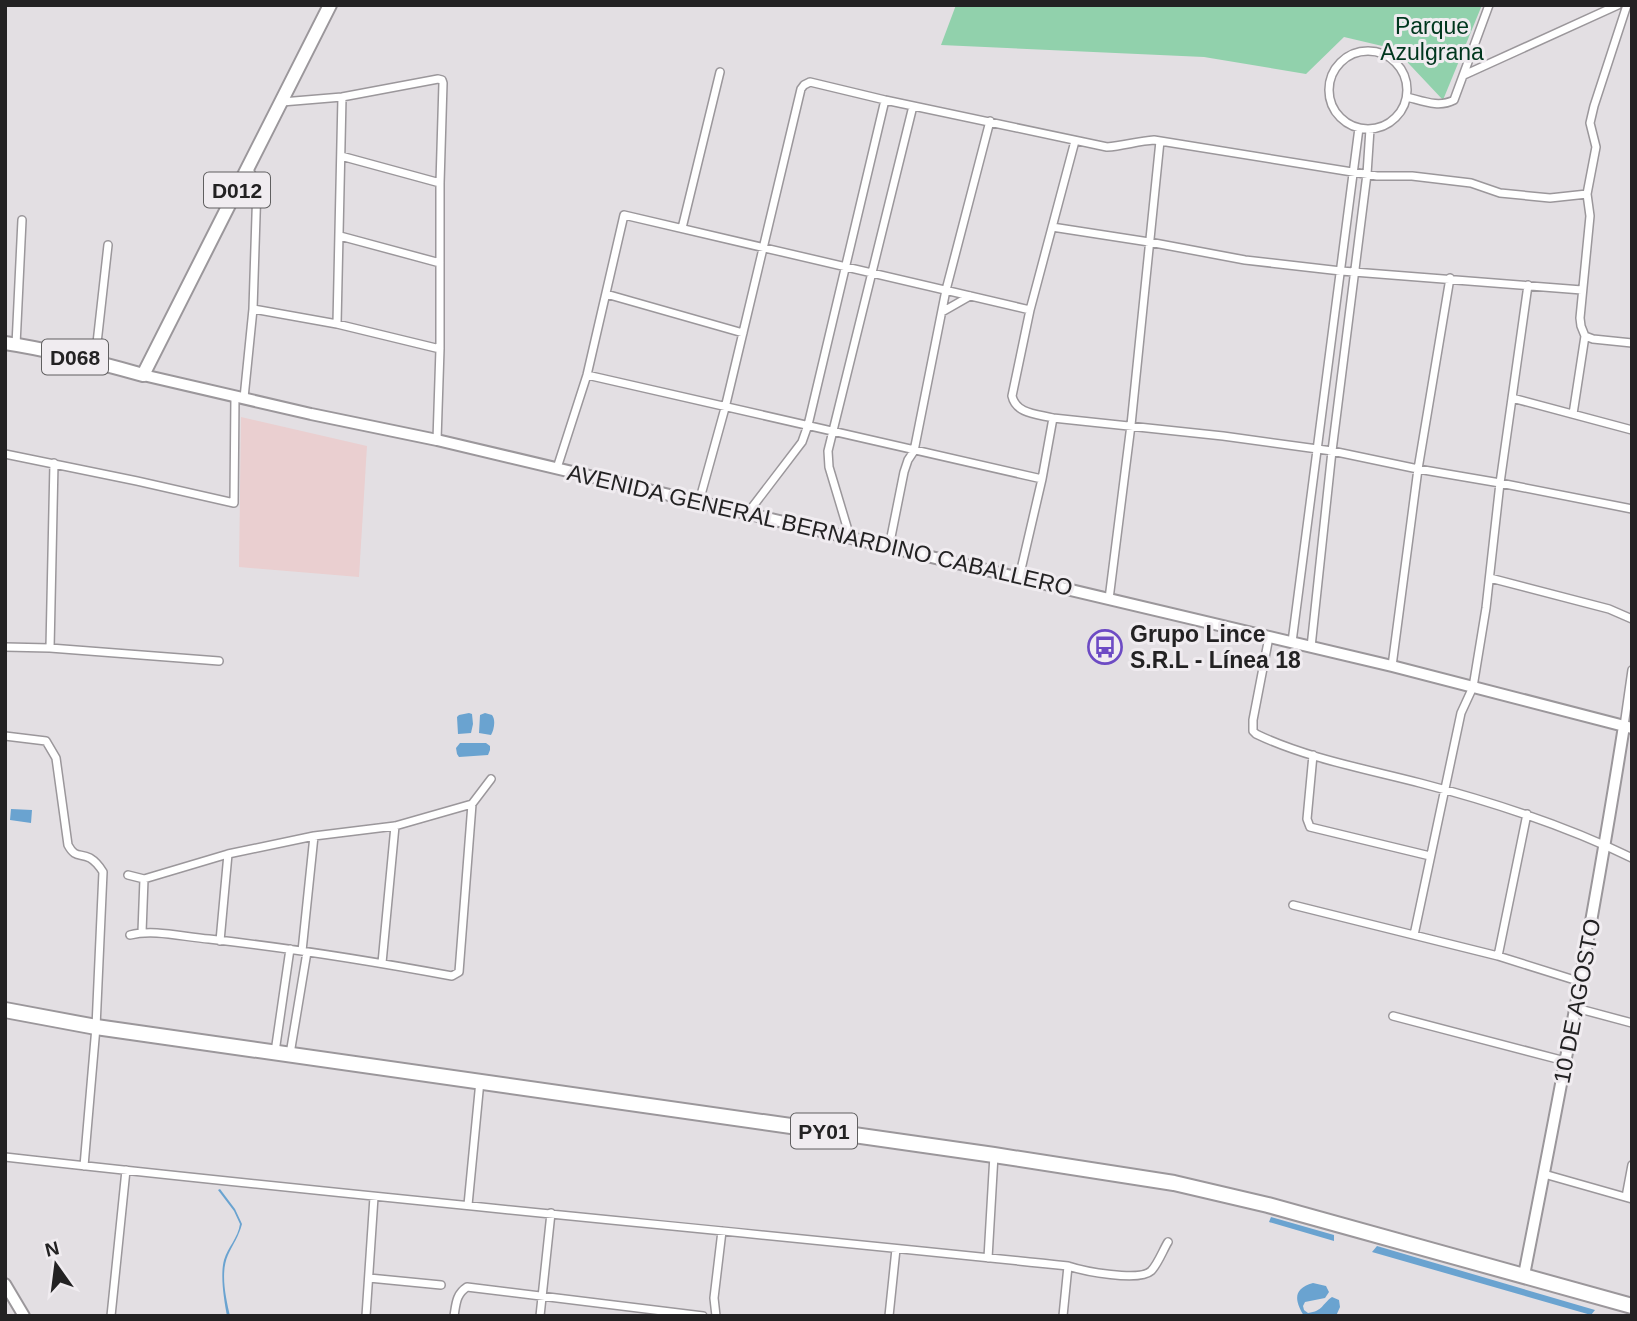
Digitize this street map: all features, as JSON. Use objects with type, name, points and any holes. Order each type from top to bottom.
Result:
[{"type":"highway","name":"PY01","points":[[5,1010],[96,1027],[994,1155],[1186,1186],[1268,1205],[1632,1306]]},
{"type":"main road","name":"D012","points":[[143,375],[330,5]]},
{"type":"main road","name":"AVENIDA GENERAL BERNARDINO CABALLERO","points":[[10,344],[95,361],[143,375],[437,440],[850,537],[1392,666],[1628,727]]},
{"type":"main road","name":"10 DE AGOSTO","points":[[1524,1275],[1628,727]]},
{"type":"main road","points":[[5,1284],[24,1316]]},
{"type":"street","points":[[1406,97],[1437,104],[1454,100],[1489,5]]},
{"type":"street","points":[[1464,75],[1618,5]]},
{"type":"street","points":[[1573,414],[1586,336],[1580,318],[1590,216],[1587,194],[1596,147],[1590,123],[1627,5]]},
{"type":"street","points":[[1364,51],[1383,54],[1394,61],[1402,71],[1406,97],[1402,109],[1394,119],[1383,126],[1359,128],[1338,116],[1332,106],[1329,82],[1334,70],[1353,54],[1364,51]]},
{"type":"street","points":[[682,228],[720,72]]},
{"type":"street","points":[[282,102],[342,97],[442,80],[437,440]]},
{"type":"street","points":[[699,502],[725,408],[801,89],[810,82],[1107,147],[1160,141],[1377,176],[1412,176],[1471,183],[1500,193],[1550,198],[1587,194]]},
{"type":"street","points":[[337,324],[342,97]]},
{"type":"street","points":[[747,514],[802,442],[808,425],[885,100]]},
{"type":"street","points":[[850,537],[828,467],[828,451],[913,106]]},
{"type":"street","points":[[889,547],[904,472],[914,451],[946,290],[990,121]]},
{"type":"street","points":[[1292,642],[1359,128]]},
{"type":"street","points":[[1311,647],[1332,451],[1367,174],[1370,129]]},
{"type":"street","points":[[1076,141],[1030,310],[1012,396],[1014,405],[1026,412],[1053,418],[1131,425],[1332,451],[1632,509]]},
{"type":"street","points":[[1109,599],[1131,425],[1160,141]]},
{"type":"street","points":[[341,156],[440,183]]},
{"type":"street","points":[[5,454],[234,503],[240,397],[253,309],[257,185],[248,169]]},
{"type":"street","points":[[557,468],[587,375],[624,215],[1030,310]]},
{"type":"street","points":[[10,344],[22,220]]},
{"type":"street","points":[[1052,227],[1245,260],[1341,271],[1582,290]]},
{"type":"street","points":[[340,236],[440,263]]},
{"type":"street","points":[[95,361],[108,244]]},
{"type":"street","points":[[1392,666],[1418,469],[1450,278]]},
{"type":"street","points":[[1414,935],[1461,713],[1473,687],[1528,285]]},
{"type":"street","points":[[606,295],[743,333]]},
{"type":"street","points":[[942,312],[971,296]]},
{"type":"street","points":[[253,309],[337,324],[440,349]]},
{"type":"street","points":[[1586,336],[1632,343]]},
{"type":"street","points":[[587,375],[1042,480]]},
{"type":"street","points":[[1512,398],[1632,429]]},
{"type":"street","points":[[1019,578],[1042,480],[1053,418]]},
{"type":"street","points":[[50,648],[54,463]]},
{"type":"street","points":[[1490,578],[1609,609],[1632,619]]},
{"type":"street","points":[[1296,615],[1314,618]]},
{"type":"street","points":[[1269,637],[1253,720],[1253,731],[1259,736],[1313,755],[1445,789],[1527,814],[1632,858]]},
{"type":"street","points":[[5,648],[50,648],[219,661]]},
{"type":"street","points":[[1628,727],[1632,670]]},
{"type":"street","points":[[5,736],[46,741],[49,744],[56,758],[68,845],[76,855],[91,858],[103,872],[96,1027],[84,1166]]},
{"type":"street","points":[[1313,755],[1307,819],[1310,827],[1430,856]]},
{"type":"street","points":[[130,935],[142,932],[290,949],[452,975],[459,972],[472,804],[491,779]]},
{"type":"street","points":[[128,875],[145,879],[228,854],[314,836],[395,826],[472,804]]},
{"type":"street","points":[[1498,956],[1527,814]]},
{"type":"street","points":[[382,963],[395,826]]},
{"type":"street","points":[[283,1053],[304,951],[314,836]]},
{"type":"street","points":[[220,941],[228,854]]},
{"type":"street","points":[[142,932],[145,879]]},
{"type":"street","points":[[1293,905],[1498,956],[1581,982]]},
{"type":"street","points":[[283,1053],[290,949]]},
{"type":"street","points":[[1576,1008],[1632,1023]]},
{"type":"street","points":[[1393,1016],[1565,1061]]},
{"type":"street","points":[[468,1205],[480,1082]]},
{"type":"street","points":[[988,1258],[994,1155]]},
{"type":"street","points":[[5,1157],[374,1197],[1068,1266],[1138,1276],[1152,1271],[1168,1242]]},
{"type":"street","points":[[1544,1174],[1629,1198],[1632,1165]]},
{"type":"street","points":[[111,1316],[126,1170]]},
{"type":"street","points":[[366,1316],[374,1197]]},
{"type":"street","points":[[540,1316],[551,1213]]},
{"type":"street","points":[[716,1316],[714,1298],[722,1231]]},
{"type":"street","points":[[889,1316],[896,1249]]},
{"type":"street","points":[[1063,1316],[1068,1266]]},
{"type":"street","points":[[369,1278],[440,1285]]},
{"type":"street","points":[[454,1316],[457,1298],[467,1287],[702,1316]]},
{"type":"shaded area","points":[[241,417],[367,446],[359,577],[239,567]]},
{"type":"green space","name":"Parque Azulgrana","points":[[956,5],[1482,5],[1443,100],[1395,49],[1344,37],[1306,74],[1204,57],[941,45]]},
{"type":"water","points":[[472,714],[473,724],[471,733],[458,734],[457,717]]},
{"type":"water","points":[[480,715],[492,715],[494,720],[491,735],[479,733]]},
{"type":"water","points":[[460,743],[486,743],[490,750],[488,755],[459,757],[456,748]]},
{"type":"water","points":[[11,809],[32,810],[31,823],[10,820]]},
{"type":"water","points":[[220,1189],[242,1224],[224,1270],[230,1316],[227,1316],[225,1303],[222,1280],[223,1266],[240,1224],[218,1190]]},
{"type":"water","points":[[1271,1217],[1334,1235],[1334,1241],[1269,1222]]},
{"type":"water","points":[[1377,1246],[1595,1310],[1591,1315],[1372,1252]]},
{"type":"water","points":[[1313,1283],[1326,1286],[1329,1292],[1325,1298],[1305,1302],[1304,1310],[1308,1313],[1317,1311],[1332,1297],[1339,1300],[1340,1307],[1336,1316],[1304,1316],[1297,1296],[1301,1289]]},
{"type":"place","name":"Grupo Lince S.R.L - Línea 18","points":[[1105,647]]}]
